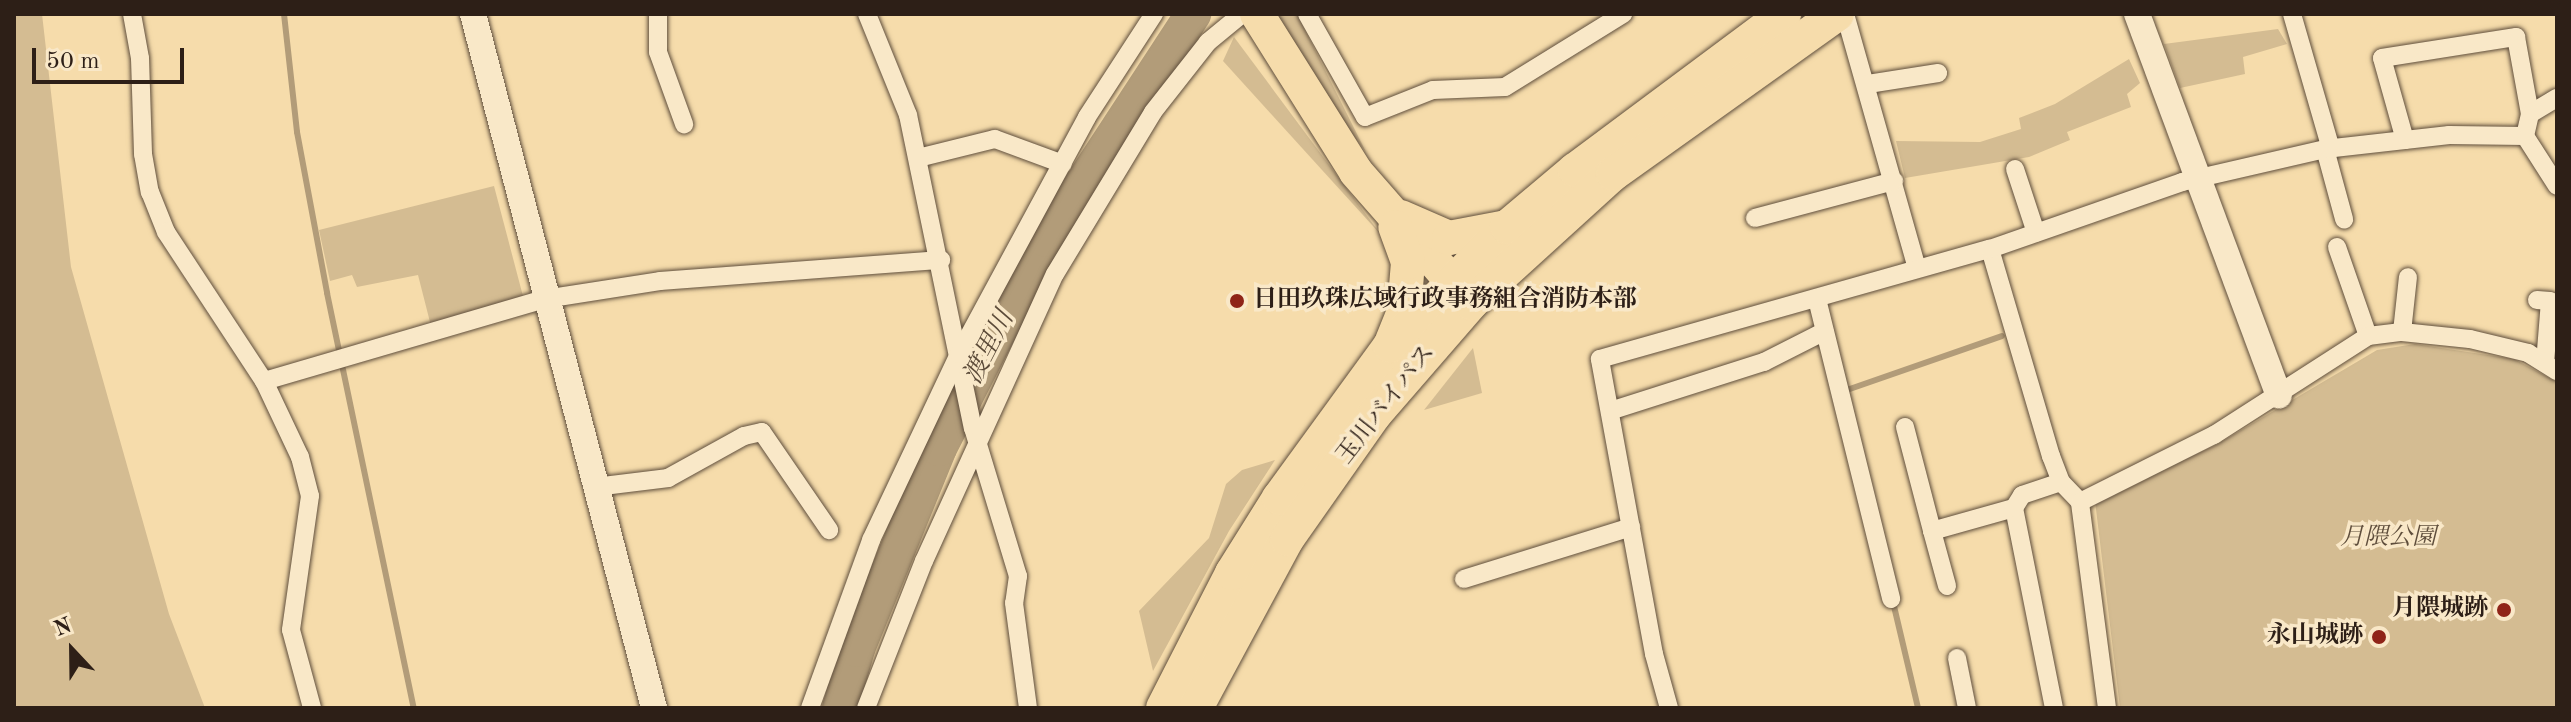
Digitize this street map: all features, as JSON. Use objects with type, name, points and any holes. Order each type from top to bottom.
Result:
[{"type":"highway","name":"玉川バイパス","points":[[1196,708],[1287,539],[1507,227],[1587,161],[1784,14]]},
{"type":"highway","name":"玉川バイパス","points":[[1163,708],[1247,548],[1390,346],[1613,174],[1837,14]]},
{"type":"highway","points":[[1253,16],[1321,122],[1387,209],[1462,293]]},
{"type":"highway","points":[[1387,209],[1426,232],[1449,238],[1507,227]]},
{"type":"highway","points":[[1387,209],[1408,262],[1404,311],[1390,346]]},
{"type":"street","points":[[132,14],[140,58],[143,154],[150,192],[166,232],[264,381],[300,457],[310,496],[291,630],[312,708]]},
{"type":"street","points":[[473,14],[654,708]]},
{"type":"street","points":[[658,14],[658,52],[684,124]]},
{"type":"street","points":[[867,14],[908,115],[941,260],[975,435],[1018,576],[1014,603],[1028,708]]},
{"type":"street","points":[[810,708],[871,540],[959,354],[1063,164],[1154,14]]},
{"type":"street","points":[[1307,14],[1365,117],[1433,90],[1505,87],[1623,14]]},
{"type":"street","points":[[1845,14],[1868,84],[1917,268]]},
{"type":"street","points":[[2137,14],[2279,395]]},
{"type":"street","points":[[2292,14],[2344,219]]},
{"type":"street","points":[[866,708],[975,435],[1055,274],[1153,112],[1208,42],[1253,16]]},
{"type":"street","points":[[2405,140],[2382,58],[2516,37],[2530,114],[2525,136],[2557,186]]},
{"type":"street","points":[[1868,84],[1938,73]]},
{"type":"street","points":[[2530,114],[2557,98]]},
{"type":"street","points":[[1669,708],[1654,654],[1600,359],[1990,249],[2198,179],[2328,149],[2405,140],[2525,136]]},
{"type":"street","points":[[918,158],[995,139],[1063,164]]},
{"type":"street","points":[[2015,169],[2036,233]]},
{"type":"street","points":[[1755,218],[1894,181]]},
{"type":"street","points":[[2337,247],[2368,336]]},
{"type":"street","points":[[1990,249],[2061,482],[2080,502],[2107,708]]},
{"type":"street","points":[[264,381],[545,299],[660,281],[941,260]]},
{"type":"street","points":[[2402,332],[2408,277]]},
{"type":"street","points":[[1817,299],[1891,599]]},
{"type":"street","points":[[2537,300],[2550,301],[2551,367]]},
{"type":"street","points":[[1610,411],[1764,362],[1825,331]]},
{"type":"street","points":[[2080,502],[2214,435],[2368,336],[2402,332],[2470,339],[2528,353],[2551,367]]},
{"type":"street","points":[[1905,427],[1947,586]]},
{"type":"street","points":[[595,487],[668,478],[744,436],[762,432],[829,530]]},
{"type":"street","points":[[1932,531],[2014,508],[2022,495],[2061,482]]},
{"type":"street","points":[[2014,508],[2054,708]]},
{"type":"street","points":[[1464,579],[1631,527]]},
{"type":"street","points":[[1957,658],[1967,708]]},
{"type":"green space","points":[[14,14],[42,14],[71,267],[169,614],[205,708],[14,708]]},
{"type":"green space","points":[[1271,14],[1297,14],[1366,152],[1312,83]]},
{"type":"green space","points":[[2278,29],[2287,44],[2243,57],[2245,74],[2180,88],[2164,44]]},
{"type":"green space","points":[[1234,37],[1382,236],[1223,61]]},
{"type":"green space","points":[[2129,59],[2140,83],[2127,94],[2131,107],[2067,132],[2070,140],[2029,157],[1905,178],[1896,141],[1980,142],[2021,129],[2019,118],[2055,104]]},
{"type":"green space","points":[[494,186],[524,300],[431,326],[418,275],[357,287],[352,275],[330,281],[319,230]]},
{"type":"green space","name":"月隈公園","points":[[2415,344],[2514,359],[2557,382],[2557,708],[2120,708],[2095,501],[2216,445],[2377,350]]},
{"type":"green space","points":[[1473,348],[1482,393],[1424,410]]},
{"type":"green space","points":[[1275,460],[1229,531],[1153,671],[1139,611],[1209,538],[1226,484],[1242,470]]},
{"type":"waterway","points":[[284,14],[297,132],[327,293],[414,708]]},
{"type":"waterway","name":"渡里川","points":[[840,708],[857,649],[939,448],[1046,239],[1193,14]]},
{"type":"waterway","points":[[1844,391],[2002,336]]},
{"type":"waterway","points":[[1893,602],[1918,708]]},
{"type":"place","name":"日田玖珠広域行政事務組合消防本部","points":[[1237,301]]},
{"type":"place","name":"月隈城跡","points":[[2504,610]]},
{"type":"place","name":"永山城跡","points":[[2379,637]]}]
